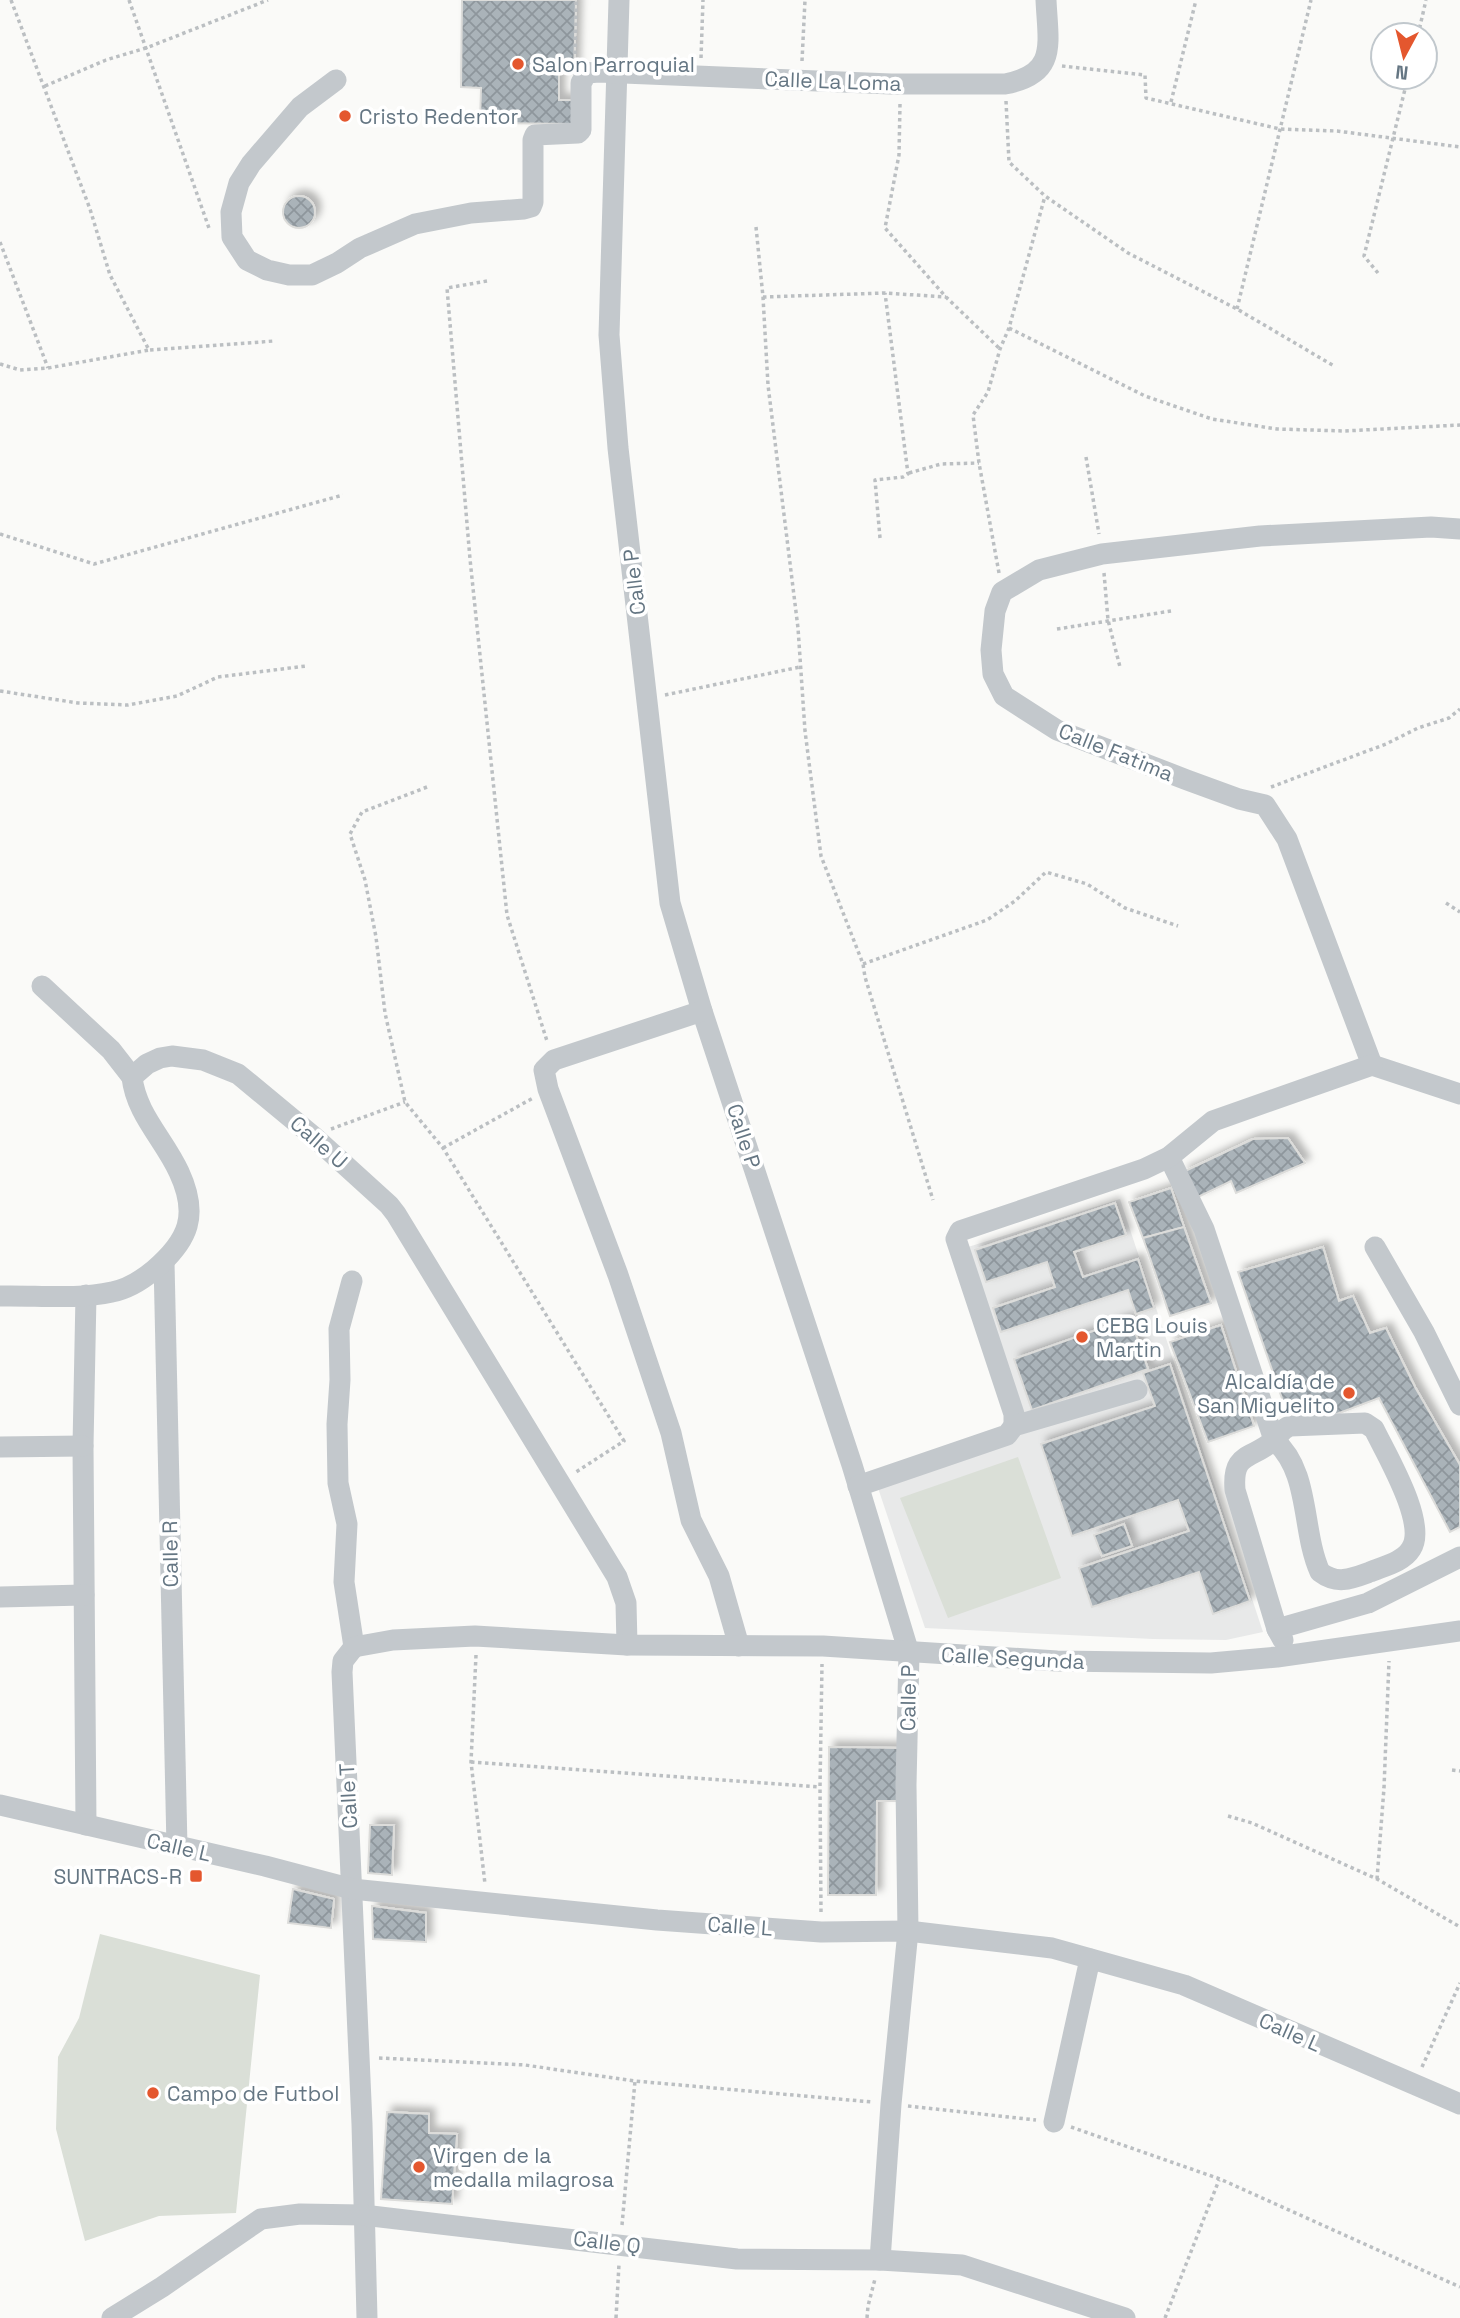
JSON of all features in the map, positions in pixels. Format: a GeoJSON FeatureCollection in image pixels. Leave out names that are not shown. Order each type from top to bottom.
{"type":"FeatureCollection","features":[{"type":"Feature","properties":{"kind":"street","name":"Calle P"},"geometry":{"type":"LineString","coordinates":[[619,0],[609,335],[618,448],[670,902],[702,1011],[858,1486],[909,1653],[906,1785],[908,1931],[891,2104],[880,2260]]}},
{"type":"Feature","properties":{"kind":"street"},"geometry":{"type":"LineString","coordinates":[[1044,64],[1047,43],[1046,0]]}},
{"type":"Feature","properties":{"kind":"street","name":"Calle La Loma"},"geometry":{"type":"LineString","coordinates":[[336,80],[300,107],[251,164],[239,183],[231,212],[232,237],[247,260],[267,270],[289,275],[312,275],[360,248],[415,224],[471,213],[531,207],[535,135],[578,133],[582,125],[581,83],[587,73],[900,84],[1005,84],[1020,81],[1044,64]]}},
{"type":"Feature","properties":{"kind":"street"},"geometry":{"type":"LineString","coordinates":[[1002,592],[1039,570],[1102,554],[1260,536],[1431,527],[1460,529]]}},
{"type":"Feature","properties":{"kind":"street","name":"Calle Fatima"},"geometry":{"type":"LineString","coordinates":[[1002,592],[995,611],[990,650],[993,674],[1004,696],[1057,730],[1239,799],[1265,805],[1287,839],[1372,1065]]}},
{"type":"Feature","properties":{"kind":"street"},"geometry":{"type":"LineString","coordinates":[[0,1296],[86,1295],[130,1287],[164,1262],[180,1244],[187,1230],[188,1196],[178,1171],[139,1107],[132,1077],[111,1050],[42,986]]}},
{"type":"Feature","properties":{"kind":"street"},"geometry":{"type":"LineString","coordinates":[[702,1011],[554,1060],[544,1070],[548,1089],[618,1275],[671,1433],[691,1520],[719,1576],[739,1646]]}},
{"type":"Feature","properties":{"kind":"street","name":"Calle U"},"geometry":{"type":"LineString","coordinates":[[132,1077],[147,1064],[160,1058],[186,1057],[203,1060],[238,1074],[313,1136],[389,1205],[622,1588],[626,1603],[627,1645]]}},
{"type":"Feature","properties":{"kind":"street"},"geometry":{"type":"LineString","coordinates":[[1014,1426],[1014,1414],[956,1240],[960,1231],[1144,1169],[1169,1157],[1213,1121],[1372,1065],[1460,1094]]}},
{"type":"Feature","properties":{"kind":"street"},"geometry":{"type":"LineString","coordinates":[[1169,1157],[1204,1229],[1274,1440],[1285,1449],[1296,1472],[1320,1572],[1328,1578],[1346,1581],[1393,1563],[1406,1555],[1413,1546],[1416,1532],[1413,1512],[1374,1429],[1365,1423],[1290,1426],[1283,1429],[1274,1440],[1239,1462],[1235,1469],[1235,1490],[1280,1634],[1368,1603],[1460,1557]]}},
{"type":"Feature","properties":{"kind":"street"},"geometry":{"type":"LineString","coordinates":[[1375,1247],[1424,1332],[1460,1405]]}},
{"type":"Feature","properties":{"kind":"street","name":"Calle R"},"geometry":{"type":"LineString","coordinates":[[164,1262],[177,1847]]}},
{"type":"Feature","properties":{"kind":"street","name":"Calle T"},"geometry":{"type":"LineString","coordinates":[[352,1281],[339,1329],[337,1435],[338,1483],[347,1524],[344,1581],[354,1647],[343,1661],[342,1672],[359,2053],[367,2318]]}},
{"type":"Feature","properties":{"kind":"street"},"geometry":{"type":"LineString","coordinates":[[86,1295],[83,1446],[86,1825]]}},
{"type":"Feature","properties":{"kind":"street"},"geometry":{"type":"LineString","coordinates":[[858,1486],[1007,1435],[1014,1426],[1136,1390]]}},
{"type":"Feature","properties":{"kind":"street"},"geometry":{"type":"LineString","coordinates":[[0,1447],[83,1446]]}},
{"type":"Feature","properties":{"kind":"street"},"geometry":{"type":"LineString","coordinates":[[0,1597],[84,1595]]}},
{"type":"Feature","properties":{"kind":"street","name":"Calle Segunda"},"geometry":{"type":"LineString","coordinates":[[354,1647],[393,1640],[475,1636],[627,1645],[823,1646],[1057,1661],[1211,1663],[1277,1657],[1460,1632]]}},
{"type":"Feature","properties":{"kind":"street","name":"Calle L"},"geometry":{"type":"LineString","coordinates":[[0,1805],[265,1866],[352,1889],[657,1920],[821,1932],[908,1931],[1052,1948],[1184,1986],[1460,2104]]}},
{"type":"Feature","properties":{"kind":"street"},"geometry":{"type":"LineString","coordinates":[[1054,2122],[1090,1959]]}},
{"type":"Feature","properties":{"kind":"street","name":"Calle Q"},"geometry":{"type":"LineString","coordinates":[[112,2318],[261,2219],[300,2214],[363,2215],[737,2259],[880,2260],[962,2265],[1125,2318]]}},
{"type":"Feature","properties":{"kind":"path"},"geometry":{"type":"LineString","coordinates":[[12,0],[90,209],[110,275],[149,350]]}},
{"type":"Feature","properties":{"kind":"path"},"geometry":{"type":"LineString","coordinates":[[129,0],[210,231]]}},
{"type":"Feature","properties":{"kind":"path"},"geometry":{"type":"LineString","coordinates":[[45,86],[106,60],[146,48],[268,0]]}},
{"type":"Feature","properties":{"kind":"path"},"geometry":{"type":"LineString","coordinates":[[575,54],[576,0]]}},
{"type":"Feature","properties":{"kind":"path"},"geometry":{"type":"LineString","coordinates":[[701,77],[704,0]]}},
{"type":"Feature","properties":{"kind":"path"},"geometry":{"type":"LineString","coordinates":[[801,80],[805,0]]}},
{"type":"Feature","properties":{"kind":"path"},"geometry":{"type":"LineString","coordinates":[[1171,103],[1196,0]]}},
{"type":"Feature","properties":{"kind":"path"},"geometry":{"type":"LineString","coordinates":[[1237,309],[1311,0]]}},
{"type":"Feature","properties":{"kind":"path"},"geometry":{"type":"LineString","coordinates":[[1421,21],[1426,0]]}},
{"type":"Feature","properties":{"kind":"path"},"geometry":{"type":"LineString","coordinates":[[1044,64],[1144,75],[1146,98],[1280,129],[1337,131],[1460,147]]}},
{"type":"Feature","properties":{"kind":"path"},"geometry":{"type":"LineString","coordinates":[[900,84],[899,155],[885,228],[946,297],[1000,349]]}},
{"type":"Feature","properties":{"kind":"path"},"geometry":{"type":"LineString","coordinates":[[1005,84],[1009,162],[1045,196],[1128,253],[1237,309],[1334,366]]}},
{"type":"Feature","properties":{"kind":"path"},"geometry":{"type":"LineString","coordinates":[[1378,273],[1364,256],[1405,91]]}},
{"type":"Feature","properties":{"kind":"path"},"geometry":{"type":"LineString","coordinates":[[1002,592],[973,415],[988,393],[1000,349],[1009,328],[1045,196]]}},
{"type":"Feature","properties":{"kind":"path"},"geometry":{"type":"LineString","coordinates":[[756,227],[768,385],[798,628],[805,731],[821,856],[863,964],[933,1200]]}},
{"type":"Feature","properties":{"kind":"path"},"geometry":{"type":"LineString","coordinates":[[0,242],[48,368]]}},
{"type":"Feature","properties":{"kind":"path"},"geometry":{"type":"LineString","coordinates":[[487,281],[447,288],[450,329],[470,559],[507,915],[554,1060]]}},
{"type":"Feature","properties":{"kind":"path"},"geometry":{"type":"LineString","coordinates":[[763,297],[885,293],[946,297]]}},
{"type":"Feature","properties":{"kind":"path"},"geometry":{"type":"LineString","coordinates":[[885,293],[908,474]]}},
{"type":"Feature","properties":{"kind":"path"},"geometry":{"type":"LineString","coordinates":[[1009,328],[1145,396],[1212,419],[1277,429],[1344,431],[1460,425]]}},
{"type":"Feature","properties":{"kind":"path"},"geometry":{"type":"LineString","coordinates":[[0,364],[20,370],[48,368],[149,350],[274,341]]}},
{"type":"Feature","properties":{"kind":"path"},"geometry":{"type":"LineString","coordinates":[[1086,457],[1102,554],[1108,620],[1119,667]]}},
{"type":"Feature","properties":{"kind":"path"},"geometry":{"type":"LineString","coordinates":[[880,538],[875,480],[903,477],[941,464],[979,463]]}},
{"type":"Feature","properties":{"kind":"path"},"geometry":{"type":"LineString","coordinates":[[0,534],[94,564],[343,495]]}},
{"type":"Feature","properties":{"kind":"path"},"geometry":{"type":"LineString","coordinates":[[1057,629],[1171,611]]}},
{"type":"Feature","properties":{"kind":"path"},"geometry":{"type":"LineString","coordinates":[[0,691],[78,703],[128,705],[177,696],[218,677],[306,666]]}},
{"type":"Feature","properties":{"kind":"path"},"geometry":{"type":"LineString","coordinates":[[648,699],[800,667]]}},
{"type":"Feature","properties":{"kind":"path"},"geometry":{"type":"LineString","coordinates":[[1239,799],[1386,744],[1418,728],[1449,718],[1460,709]]}},
{"type":"Feature","properties":{"kind":"path"},"geometry":{"type":"LineString","coordinates":[[428,787],[362,812],[350,834],[365,880],[376,937],[385,1013],[405,1102],[443,1148],[624,1441],[559,1483]]}},
{"type":"Feature","properties":{"kind":"path"},"geometry":{"type":"LineString","coordinates":[[863,964],[987,920],[1015,901],[1046,872],[1087,884],[1125,908],[1178,926]]}},
{"type":"Feature","properties":{"kind":"path"},"geometry":{"type":"LineString","coordinates":[[1446,904],[1460,912]]}},
{"type":"Feature","properties":{"kind":"path"},"geometry":{"type":"LineString","coordinates":[[443,1148],[548,1089]]}},
{"type":"Feature","properties":{"kind":"path"},"geometry":{"type":"LineString","coordinates":[[313,1136],[405,1102]]}},
{"type":"Feature","properties":{"kind":"path"},"geometry":{"type":"LineString","coordinates":[[475,1636],[471,1762],[487,1904]]}},
{"type":"Feature","properties":{"kind":"path"},"geometry":{"type":"LineString","coordinates":[[821,1932],[823,1646]]}},
{"type":"Feature","properties":{"kind":"path"},"geometry":{"type":"LineString","coordinates":[[1377,1879],[1389,1661]]}},
{"type":"Feature","properties":{"kind":"path"},"geometry":{"type":"LineString","coordinates":[[471,1762],[820,1787]]}},
{"type":"Feature","properties":{"kind":"path"},"geometry":{"type":"LineString","coordinates":[[1452,1770],[1460,1771]]}},
{"type":"Feature","properties":{"kind":"path"},"geometry":{"type":"LineString","coordinates":[[1228,1816],[1252,1823],[1377,1879],[1460,1927]]}},
{"type":"Feature","properties":{"kind":"path"},"geometry":{"type":"LineString","coordinates":[[1413,2085],[1460,1983]]}},
{"type":"Feature","properties":{"kind":"path"},"geometry":{"type":"LineString","coordinates":[[359,2053],[383,2059],[525,2065],[635,2081],[1054,2122],[1220,2179],[1460,2287]]}},
{"type":"Feature","properties":{"kind":"path"},"geometry":{"type":"LineString","coordinates":[[616,2318],[635,2081]]}},
{"type":"Feature","properties":{"kind":"path"},"geometry":{"type":"LineString","coordinates":[[1165,2318],[1220,2179]]}},
{"type":"Feature","properties":{"kind":"path"},"geometry":{"type":"LineString","coordinates":[[867,2318],[880,2260]]}},
{"type":"Feature","properties":{"kind":"shaded area","name":"CEBG Louis Martin"},"geometry":{"type":"Polygon","coordinates":[[[1120,1199],[1263,1632],[1226,1640],[925,1628],[876,1482],[1029,1427],[968,1247],[1120,1199]]]}},
{"type":"Feature","properties":{"kind":"shaded area"},"geometry":{"type":"Polygon","coordinates":[[[1018,1457],[1061,1578],[948,1618],[900,1498],[1018,1457]]]}},
{"type":"Feature","properties":{"kind":"shaded area","name":"Campo de Futbol"},"geometry":{"type":"Polygon","coordinates":[[[100,1934],[260,1975],[236,2213],[159,2216],[85,2241],[56,2129],[58,2057],[79,2018],[100,1934]]]}},
{"type":"Feature","properties":{"kind":"building","name":"Salon Parroquial"},"geometry":{"type":"Polygon","coordinates":[[[462,0],[576,0],[574,74],[559,74],[559,100],[574,100],[574,124],[480,123],[481,88],[461,87],[462,0]]]}},
{"type":"Feature","properties":{"kind":"building"},"geometry":{"type":"Polygon","coordinates":[[[299,196],[310,201],[315,212],[310,223],[299,228],[288,223],[283,212],[288,201],[299,196]]]}},
{"type":"Feature","properties":{"kind":"building"},"geometry":{"type":"Polygon","coordinates":[[[1288,1138],[1305,1163],[1236,1193],[1231,1181],[1198,1197],[1183,1172],[1253,1139],[1288,1138]]]}},
{"type":"Feature","properties":{"kind":"building"},"geometry":{"type":"Polygon","coordinates":[[[1171,1188],[1184,1227],[1143,1238],[1129,1202],[1171,1188]]]}},
{"type":"Feature","properties":{"kind":"building"},"geometry":{"type":"Polygon","coordinates":[[[1115,1203],[1126,1235],[1074,1252],[1083,1277],[1138,1259],[1154,1308],[1136,1314],[1128,1290],[1001,1332],[993,1308],[1055,1287],[1047,1262],[986,1282],[975,1250],[1115,1203]]]}},
{"type":"Feature","properties":{"kind":"building"},"geometry":{"type":"Polygon","coordinates":[[[1184,1227],[1211,1303],[1170,1316],[1143,1238],[1184,1227]]]}},
{"type":"Feature","properties":{"kind":"building","name":"Alcaldía de San Miguelito"},"geometry":{"type":"Polygon","coordinates":[[[1323,1247],[1339,1301],[1353,1296],[1370,1333],[1386,1328],[1415,1387],[1460,1465],[1460,1527],[1450,1532],[1379,1398],[1326,1418],[1315,1400],[1286,1410],[1238,1272],[1323,1247]]]}},
{"type":"Feature","properties":{"kind":"building"},"geometry":{"type":"Polygon","coordinates":[[[1130,1318],[1148,1369],[1032,1410],[1014,1359],[1130,1318]]]}},
{"type":"Feature","properties":{"kind":"building"},"geometry":{"type":"Polygon","coordinates":[[[1221,1325],[1254,1426],[1208,1442],[1170,1342],[1221,1325]]]}},
{"type":"Feature","properties":{"kind":"building"},"geometry":{"type":"Polygon","coordinates":[[[1170,1364],[1250,1601],[1213,1614],[1199,1572],[1092,1607],[1079,1568],[1189,1531],[1178,1500],[1072,1536],[1041,1444],[1155,1406],[1143,1373],[1170,1364]]]}},
{"type":"Feature","properties":{"kind":"building"},"geometry":{"type":"Polygon","coordinates":[[[1124,1524],[1132,1546],[1102,1556],[1094,1535],[1124,1524]]]}},
{"type":"Feature","properties":{"kind":"building"},"geometry":{"type":"Polygon","coordinates":[[[829,1747],[898,1748],[897,1801],[877,1801],[876,1895],[828,1895],[829,1747]]]}},
{"type":"Feature","properties":{"kind":"building"},"geometry":{"type":"Polygon","coordinates":[[[370,1825],[394,1825],[392,1875],[368,1873],[370,1825]]]}},
{"type":"Feature","properties":{"kind":"building"},"geometry":{"type":"Polygon","coordinates":[[[293,1889],[334,1899],[331,1928],[288,1923],[293,1889]]]}},
{"type":"Feature","properties":{"kind":"building"},"geometry":{"type":"Polygon","coordinates":[[[372,1906],[426,1913],[426,1942],[373,1939],[372,1906]]]}},
{"type":"Feature","properties":{"kind":"building","name":"Virgen de la medalla milagrosa"},"geometry":{"type":"Polygon","coordinates":[[[387,2112],[429,2114],[429,2133],[457,2134],[452,2204],[381,2199],[387,2112]]]}},
{"type":"Feature","properties":{"kind":"place","name":"Salon Parroquial"},"geometry":{"type":"Point","coordinates":[518,64]}},
{"type":"Feature","properties":{"kind":"place","name":"Cristo Redentor"},"geometry":{"type":"Point","coordinates":[345,116]}},
{"type":"Feature","properties":{"kind":"place","name":"CEBG Louis Martin"},"geometry":{"type":"Point","coordinates":[1082,1337]}},
{"type":"Feature","properties":{"kind":"place","name":"Alcaldía de San Miguelito"},"geometry":{"type":"Point","coordinates":[1349,1393]}},
{"type":"Feature","properties":{"kind":"place","name":"SUNTRACS-R"},"geometry":{"type":"Point","coordinates":[196,1876]}},
{"type":"Feature","properties":{"kind":"place","name":"Campo de Futbol"},"geometry":{"type":"Point","coordinates":[153,2093]}},
{"type":"Feature","properties":{"kind":"place","name":"Virgen de la medalla milagrosa"},"geometry":{"type":"Point","coordinates":[419,2167]}}]}
